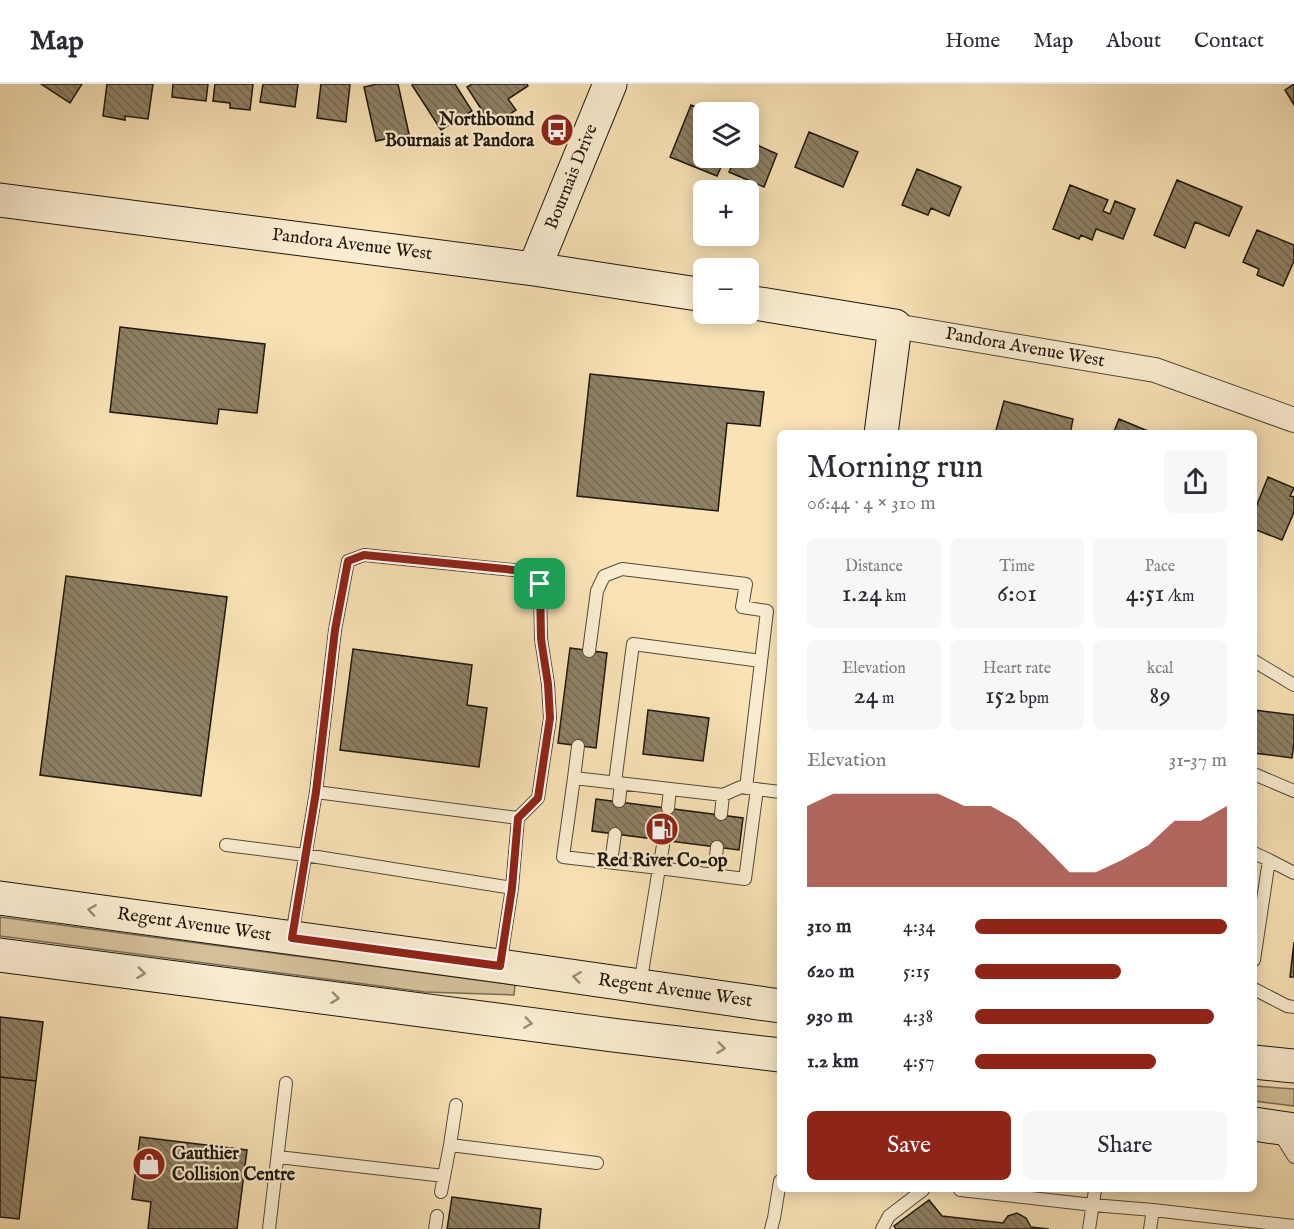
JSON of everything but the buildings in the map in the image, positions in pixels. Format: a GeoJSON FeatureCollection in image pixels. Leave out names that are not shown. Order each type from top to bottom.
{"type":"FeatureCollection","features":[{"type":"Feature","properties":{"kind":"main road","name":"Bournais Drive"},"geometry":{"type":"LineString","coordinates":[[534,269],[610,84]]}},
{"type":"Feature","properties":{"kind":"main road","name":"Pandora Avenue West"},"geometry":{"type":"LineString","coordinates":[[0,200],[534,269],[693,293]]}},
{"type":"Feature","properties":{"kind":"main road","name":"Pandora Avenue West"},"geometry":{"type":"LineString","coordinates":[[759,304],[896,326]]}},
{"type":"Feature","properties":{"kind":"main road"},"geometry":{"type":"LineString","coordinates":[[882,430],[896,326]]}},
{"type":"Feature","properties":{"kind":"main road","name":"Regent Avenue West"},"geometry":{"type":"LineString","coordinates":[[0,898],[777,1006]]}},
{"type":"Feature","properties":{"kind":"main road"},"geometry":{"type":"LineString","coordinates":[[0,955],[777,1055]]}},
{"type":"Feature","properties":{"kind":"main road"},"geometry":{"type":"LineString","coordinates":[[1257,1062],[1294,1066]]}},
{"type":"Feature","properties":{"kind":"street","name":"Pandora Avenue West"},"geometry":{"type":"LineString","coordinates":[[896,326],[1155,369],[1294,420]]}},
{"type":"Feature","properties":{"kind":"lane"},"geometry":{"type":"LineString","coordinates":[[292,938],[316,792],[335,630],[348,561],[364,555],[524,571],[540,584],[541,639],[548,684],[550,718],[538,798],[518,818],[512,888],[500,966]]}},
{"type":"Feature","properties":{"kind":"lane"},"geometry":{"type":"LineString","coordinates":[[578,746],[563,856],[745,879],[761,661],[767,611],[742,607],[746,584],[622,569],[604,576],[597,591],[589,651]]}},
{"type":"Feature","properties":{"kind":"lane"},"geometry":{"type":"LineString","coordinates":[[619,801],[618,783],[633,644],[761,661]]}},
{"type":"Feature","properties":{"kind":"lane"},"geometry":{"type":"LineString","coordinates":[[1257,663],[1294,685]]}},
{"type":"Feature","properties":{"kind":"lane"},"geometry":{"type":"LineString","coordinates":[[1257,775],[1294,791]]}},
{"type":"Feature","properties":{"kind":"lane"},"geometry":{"type":"LineString","coordinates":[[574,778],[723,795],[741,787],[777,792]]}},
{"type":"Feature","properties":{"kind":"lane"},"geometry":{"type":"LineString","coordinates":[[668,808],[670,789]]}},
{"type":"Feature","properties":{"kind":"lane"},"geometry":{"type":"LineString","coordinates":[[316,792],[518,818]]}},
{"type":"Feature","properties":{"kind":"lane"},"geometry":{"type":"LineString","coordinates":[[721,814],[723,795]]}},
{"type":"Feature","properties":{"kind":"lane"},"geometry":{"type":"LineString","coordinates":[[611,862],[615,834]]}},
{"type":"Feature","properties":{"kind":"lane"},"geometry":{"type":"LineString","coordinates":[[640,986],[663,840]]}},
{"type":"Feature","properties":{"kind":"lane"},"geometry":{"type":"LineString","coordinates":[[226,845],[305,855],[512,888]]}},
{"type":"Feature","properties":{"kind":"lane"},"geometry":{"type":"LineString","coordinates":[[714,875],[717,847]]}},
{"type":"Feature","properties":{"kind":"lane"},"geometry":{"type":"LineString","coordinates":[[1257,854],[1294,873]]}},
{"type":"Feature","properties":{"kind":"lane"},"geometry":{"type":"LineString","coordinates":[[1257,940],[1269,860]]}},
{"type":"Feature","properties":{"kind":"lane"},"geometry":{"type":"LineString","coordinates":[[1257,991],[1287,1006],[1294,1007]]}},
{"type":"Feature","properties":{"kind":"lane"},"geometry":{"type":"LineString","coordinates":[[269,1229],[286,1083]]}},
{"type":"Feature","properties":{"kind":"lane"},"geometry":{"type":"LineString","coordinates":[[441,1192],[456,1105]]}},
{"type":"Feature","properties":{"kind":"lane"},"geometry":{"type":"LineString","coordinates":[[1274,1127],[1294,1157]]}},
{"type":"Feature","properties":{"kind":"lane"},"geometry":{"type":"LineString","coordinates":[[450,1145],[597,1163]]}},
{"type":"Feature","properties":{"kind":"lane"},"geometry":{"type":"LineString","coordinates":[[278,1157],[444,1176]]}},
{"type":"Feature","properties":{"kind":"lane"},"geometry":{"type":"LineString","coordinates":[[771,1229],[778,1192]]}},
{"type":"Feature","properties":{"kind":"lane"},"geometry":{"type":"LineString","coordinates":[[882,1229],[889,1216],[920,1192]]}},
{"type":"Feature","properties":{"kind":"lane"},"geometry":{"type":"LineString","coordinates":[[978,1192],[1294,1226]]}},
{"type":"Feature","properties":{"kind":"lane"},"geometry":{"type":"LineString","coordinates":[[1089,1229],[1095,1192]]}},
{"type":"Feature","properties":{"kind":"lane"},"geometry":{"type":"LineString","coordinates":[[1150,1229],[1153,1210]]}},
{"type":"Feature","properties":{"kind":"lane"},"geometry":{"type":"LineString","coordinates":[[435,1229],[437,1216]]}},
{"type":"Feature","properties":{"kind":"shaded area"},"geometry":{"type":"Polygon","coordinates":[[[0,917],[515,985],[514,995],[425,992],[0,936],[0,917]]]}},
{"type":"Feature","properties":{"kind":"shaded area"},"geometry":{"type":"Polygon","coordinates":[[[1257,1086],[1294,1089],[1294,1106],[1257,1101],[1257,1086]]]}},
{"type":"Feature","properties":{"kind":"place","name":"Northbound Bournais at Pandora"},"geometry":{"type":"Point","coordinates":[557,130]}},
{"type":"Feature","properties":{"kind":"place","name":"Red River Co-op"},"geometry":{"type":"Point","coordinates":[662,829]}},
{"type":"Feature","properties":{"kind":"place","name":"Gauthier Collision Centre"},"geometry":{"type":"Point","coordinates":[149,1164]}},
{"type":"Feature","properties":{"kind":"route"},"geometry":{"type":"LineString","coordinates":[[364,555],[524,571],[540,584],[541,639],[548,684],[550,718],[538,798],[518,818],[512,888],[500,966],[292,938],[316,792],[335,630],[348,561],[364,555]]}}]}
